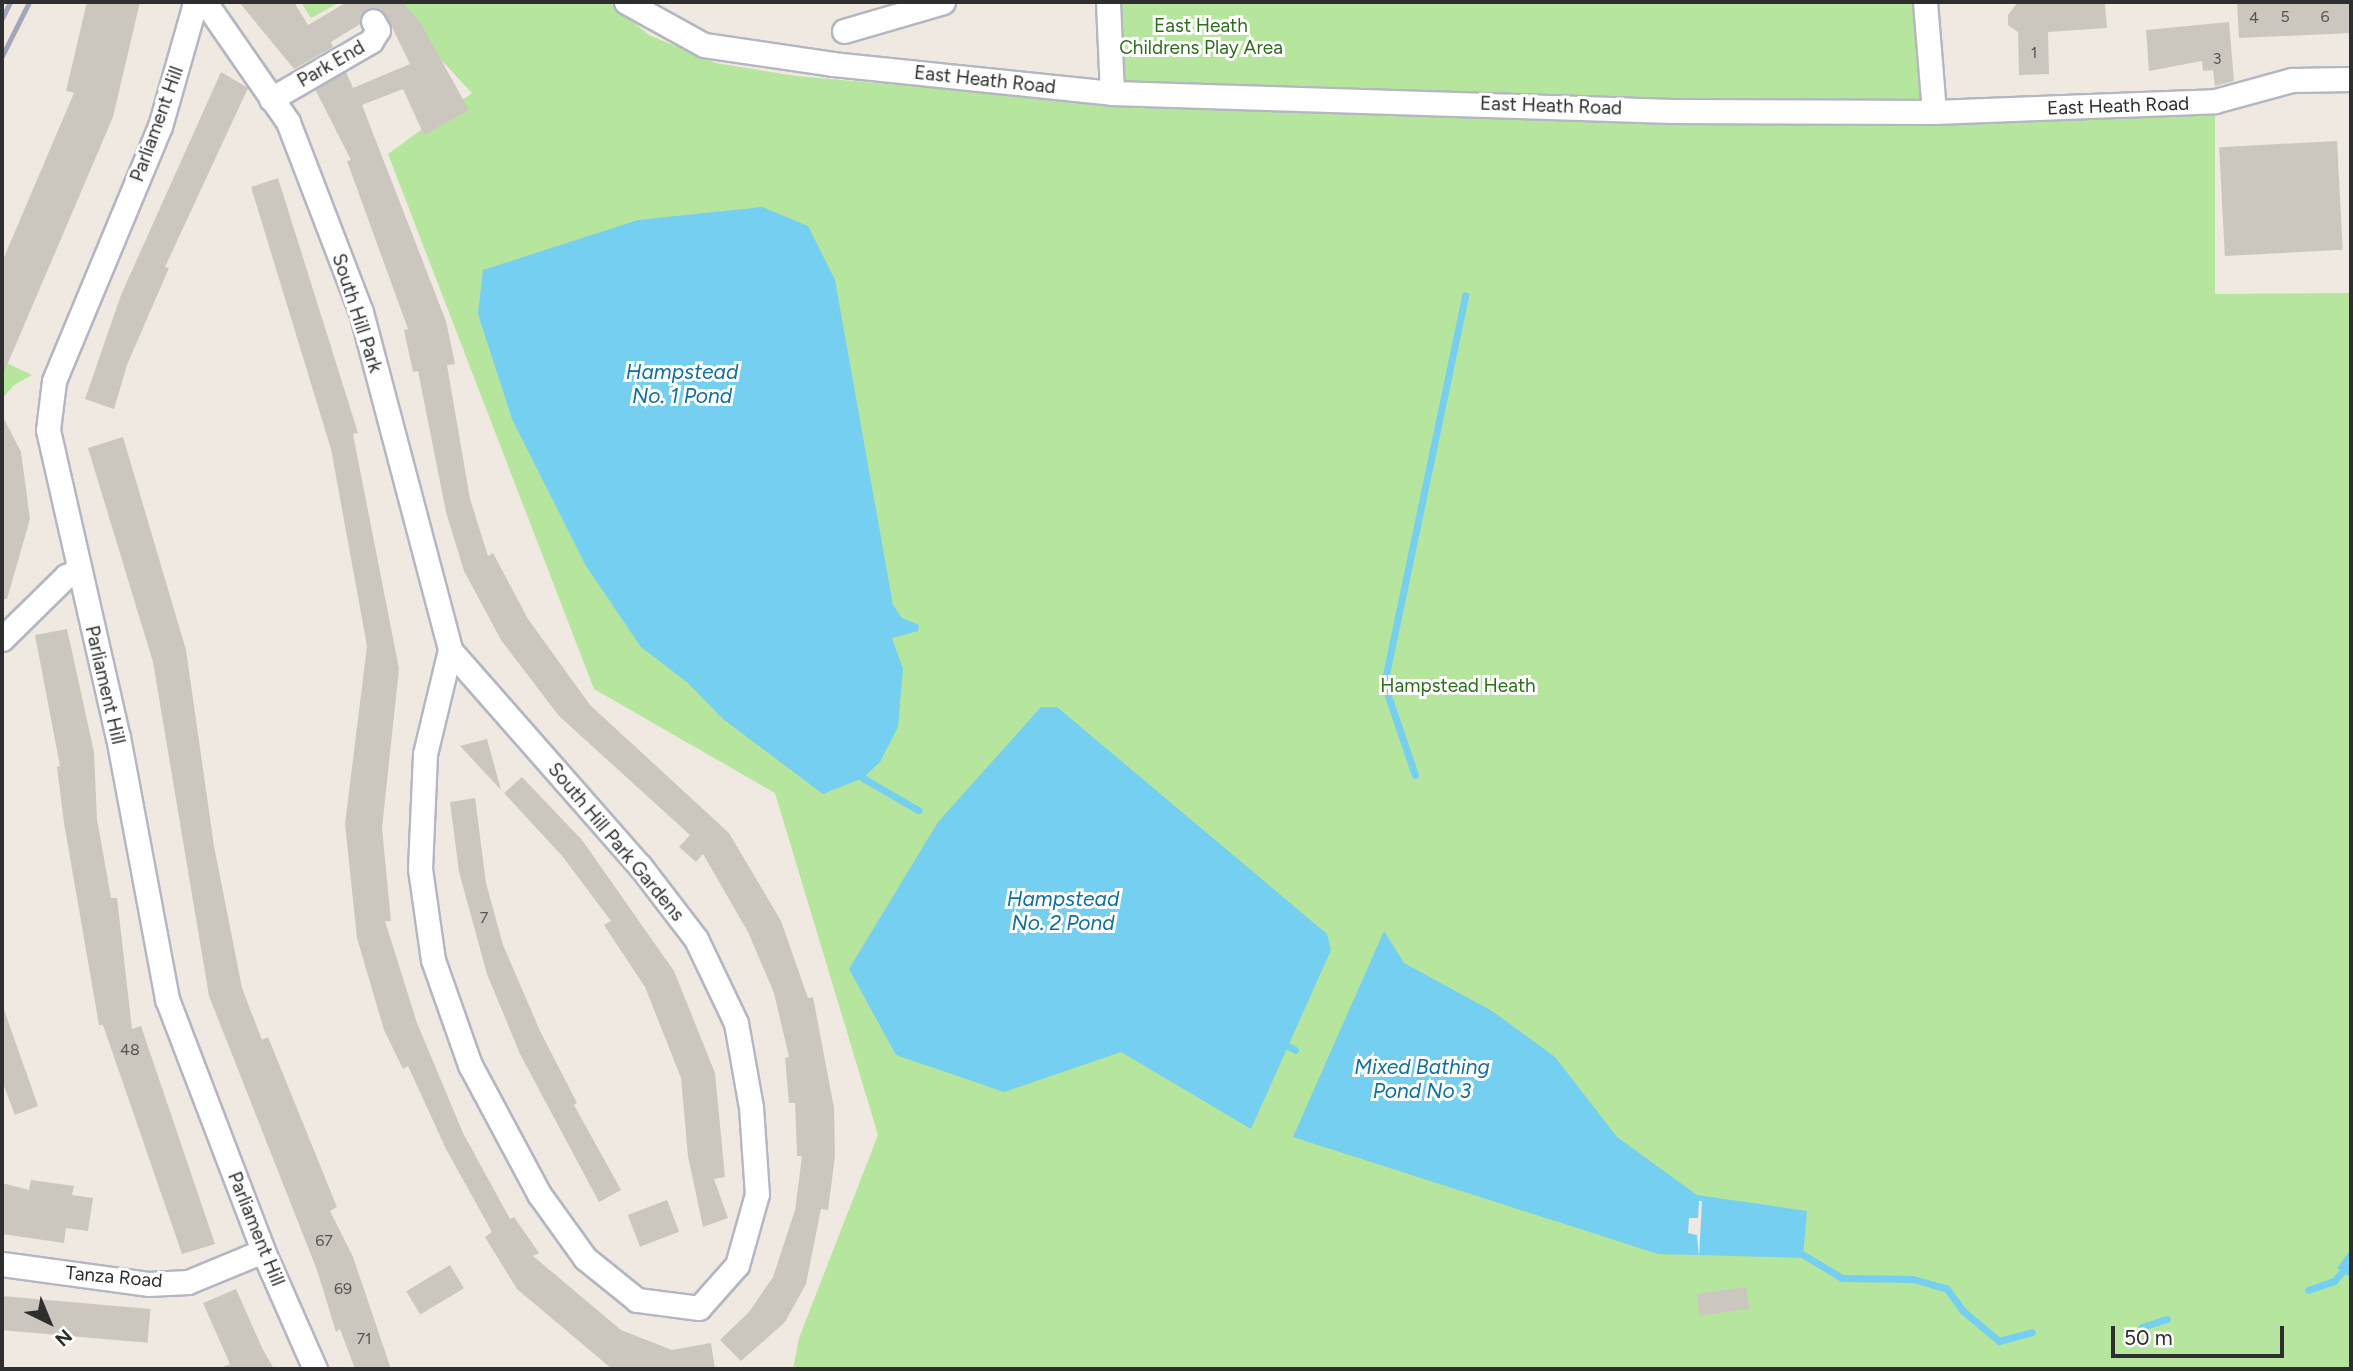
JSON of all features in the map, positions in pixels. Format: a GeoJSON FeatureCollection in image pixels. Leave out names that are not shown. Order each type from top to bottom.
{"type":"FeatureCollection","features":[{"type":"Feature","properties":{"kind":"street","name":"South Hill Park"},"geometry":{"type":"LineString","coordinates":[[203,2],[288,122],[360,312],[450,650]]}},
{"type":"Feature","properties":{"kind":"street","name":"Parliament Hill"},"geometry":{"type":"LineString","coordinates":[[203,2],[194,7],[160,126],[51,393],[51,450],[118,737],[167,999],[263,1251],[315,1369]]}},
{"type":"Feature","properties":{"kind":"street","name":"East Heath Road"},"geometry":{"type":"LineString","coordinates":[[626,2],[704,45],[1112,93],[1672,111],[1934,112],[2215,101],[2292,80],[2351,79]]}},
{"type":"Feature","properties":{"kind":"street"},"geometry":{"type":"LineString","coordinates":[[844,31],[943,2]]}},
{"type":"Feature","properties":{"kind":"street"},"geometry":{"type":"LineString","coordinates":[[1108,2],[1112,93]]}},
{"type":"Feature","properties":{"kind":"street"},"geometry":{"type":"LineString","coordinates":[[1925,2],[1934,112]]}},
{"type":"Feature","properties":{"kind":"street","name":"Park End"},"geometry":{"type":"LineString","coordinates":[[271,99],[371,41],[378,30],[373,21]]}},
{"type":"Feature","properties":{"kind":"street"},"geometry":{"type":"LineString","coordinates":[[2,639],[66,576],[78,570]]}},
{"type":"Feature","properties":{"kind":"street","name":"South Hill Park Gardens"},"geometry":{"type":"LineString","coordinates":[[450,650],[648,876],[696,939],[736,1023],[751,1107],[757,1194],[737,1265],[699,1308],[637,1300],[585,1258],[532,1182],[470,1065],[433,960],[420,869],[425,754],[450,650]]}},
{"type":"Feature","properties":{"kind":"street","name":"Tanza Road"},"geometry":{"type":"LineString","coordinates":[[2,1265],[148,1284],[188,1282],[263,1251]]}},
{"type":"Feature","properties":{"kind":"green space"},"geometry":{"type":"Polygon","coordinates":[[[301,2],[340,2],[311,18],[301,2]]]}},
{"type":"Feature","properties":{"kind":"green space","name":"Hampstead Heath"},"geometry":{"type":"Polygon","coordinates":[[[387,2],[609,2],[649,35],[716,63],[796,76],[1102,103],[1108,2],[1925,2],[1934,112],[2215,101],[2215,294],[2351,293],[2351,1369],[793,1369],[799,1338],[878,1135],[775,793],[594,689],[388,154],[472,93],[387,2]]]}},
{"type":"Feature","properties":{"kind":"green space"},"geometry":{"type":"Polygon","coordinates":[[[2,361],[32,375],[14,385],[2,399],[2,361]]]}},
{"type":"Feature","properties":{"kind":"water","name":"Hampstead No. 1 Pond"},"geometry":{"type":"Polygon","coordinates":[[[762,207],[808,226],[835,280],[893,605],[902,618],[919,625],[918,631],[892,638],[903,669],[898,727],[880,762],[863,778],[823,794],[723,719],[688,683],[641,647],[586,566],[512,419],[478,314],[483,270],[638,220],[762,207]]]}},
{"type":"Feature","properties":{"kind":"water","name":"Hampstead No. 2 Pond"},"geometry":{"type":"Polygon","coordinates":[[[1041,707],[1057,707],[1327,934],[1331,950],[1251,1129],[1121,1052],[1004,1092],[896,1055],[849,969],[938,822],[1041,707]]]}},
{"type":"Feature","properties":{"kind":"water","name":"Mixed Bathing Pond No 3"},"geometry":{"type":"Polygon","coordinates":[[[1384,931],[1404,963],[1492,1011],[1555,1057],[1617,1137],[1697,1195],[1807,1211],[1803,1258],[1658,1254],[1293,1137],[1384,931]]]}},
{"type":"Feature","properties":{"kind":"water"},"geometry":{"type":"Polygon","coordinates":[[[2351,1249],[2351,1273],[2349,1276],[2337,1268],[2351,1249]]]}},
{"type":"Feature","properties":{"kind":"pier"},"geometry":{"type":"Polygon","coordinates":[[[1699,1201],[1702,1201],[1699,1258],[1697,1235],[1688,1233],[1689,1218],[1698,1218],[1699,1201]]]}},
{"type":"Feature","properties":{"kind":"building"},"geometry":{"type":"Polygon","coordinates":[[[87,2],[140,2],[113,117],[2,377],[2,262],[74,93],[66,91],[87,2]]]}},
{"type":"Feature","properties":{"kind":"building"},"geometry":{"type":"Polygon","coordinates":[[[239,2],[294,2],[308,25],[347,2],[402,2],[420,22],[469,110],[424,135],[403,89],[362,105],[446,321],[455,364],[447,365],[470,499],[488,556],[493,553],[528,619],[590,705],[729,833],[781,921],[808,998],[813,997],[834,1108],[835,1156],[828,1210],[821,1209],[806,1284],[785,1322],[741,1361],[720,1340],[749,1312],[773,1277],[795,1210],[802,1156],[797,1156],[795,1103],[789,1103],[785,1058],[789,1057],[774,993],[748,932],[703,854],[696,862],[679,847],[690,835],[559,716],[501,640],[464,571],[446,512],[418,371],[413,372],[404,330],[408,329],[347,161],[351,160],[315,89],[346,72],[353,88],[410,64],[390,23],[381,9],[367,9],[360,24],[331,42],[333,47],[294,69],[239,2]]]}},
{"type":"Feature","properties":{"kind":"building"},"geometry":{"type":"Polygon","coordinates":[[[2018,2],[2105,4],[2107,28],[2048,32],[2049,74],[2019,75],[2018,32],[2008,25],[2008,15],[2018,2]]]}},
{"type":"Feature","properties":{"kind":"building"},"geometry":{"type":"Polygon","coordinates":[[[2237,2],[2351,2],[2351,33],[2239,38],[2237,2]]]}},
{"type":"Feature","properties":{"kind":"building"},"geometry":{"type":"Polygon","coordinates":[[[2229,22],[2234,81],[2215,86],[2213,70],[2203,71],[2202,61],[2149,71],[2146,30],[2229,22]]]}},
{"type":"Feature","properties":{"kind":"building"},"geometry":{"type":"Polygon","coordinates":[[[221,72],[248,88],[165,267],[169,268],[127,365],[114,409],[85,399],[121,295],[221,72]]]}},
{"type":"Feature","properties":{"kind":"building"},"geometry":{"type":"Polygon","coordinates":[[[2337,141],[2343,250],[2225,256],[2219,147],[2337,141]]]}},
{"type":"Feature","properties":{"kind":"building"},"geometry":{"type":"Polygon","coordinates":[[[278,178],[358,433],[353,434],[399,669],[382,828],[391,921],[385,921],[417,1023],[463,1133],[510,1219],[514,1217],[539,1253],[533,1256],[621,1330],[672,1350],[711,1343],[715,1369],[612,1369],[517,1289],[485,1237],[492,1232],[446,1149],[408,1066],[403,1069],[384,1030],[357,938],[345,824],[367,646],[331,449],[251,187],[278,178]]]}},
{"type":"Feature","properties":{"kind":"building"},"geometry":{"type":"Polygon","coordinates":[[[2,415],[21,452],[30,519],[7,599],[2,599],[2,415]]]}},
{"type":"Feature","properties":{"kind":"building"},"geometry":{"type":"Polygon","coordinates":[[[123,437],[186,650],[214,846],[242,988],[262,1040],[268,1037],[337,1207],[330,1211],[353,1257],[391,1369],[355,1369],[340,1329],[336,1332],[317,1270],[209,996],[153,662],[88,448],[123,437]]]}},
{"type":"Feature","properties":{"kind":"building"},"geometry":{"type":"Polygon","coordinates":[[[67,629],[94,752],[97,819],[111,898],[117,898],[132,1029],[141,1026],[215,1244],[182,1254],[103,1025],[99,1025],[64,823],[57,767],[60,766],[35,635],[67,629]]]}},
{"type":"Feature","properties":{"kind":"building"},"geometry":{"type":"Polygon","coordinates":[[[487,739],[501,790],[460,746],[487,739]]]}},
{"type":"Feature","properties":{"kind":"building"},"geometry":{"type":"Polygon","coordinates":[[[522,777],[582,840],[674,971],[715,1073],[725,1177],[714,1179],[728,1218],[703,1227],[688,1156],[681,1078],[645,987],[604,925],[611,921],[563,857],[504,793],[522,777]]]}},
{"type":"Feature","properties":{"kind":"building"},"geometry":{"type":"Polygon","coordinates":[[[475,798],[486,883],[503,945],[540,1031],[577,1103],[574,1105],[621,1190],[599,1202],[520,1054],[487,974],[459,872],[450,802],[475,798]]]}},
{"type":"Feature","properties":{"kind":"building"},"geometry":{"type":"Polygon","coordinates":[[[2,1004],[38,1106],[15,1115],[2,1081],[2,1004]]]}},
{"type":"Feature","properties":{"kind":"building"},"geometry":{"type":"Polygon","coordinates":[[[31,1180],[74,1186],[72,1195],[93,1198],[88,1231],[66,1228],[64,1243],[2,1234],[2,1183],[29,1190],[31,1180]]]}},
{"type":"Feature","properties":{"kind":"building"},"geometry":{"type":"Polygon","coordinates":[[[667,1200],[679,1232],[640,1247],[628,1215],[667,1200]]]}},
{"type":"Feature","properties":{"kind":"building"},"geometry":{"type":"Polygon","coordinates":[[[450,1265],[464,1288],[420,1314],[406,1291],[450,1265]]]}},
{"type":"Feature","properties":{"kind":"building"},"geometry":{"type":"Polygon","coordinates":[[[1746,1287],[1749,1309],[1700,1316],[1696,1294],[1746,1287]]]}},
{"type":"Feature","properties":{"kind":"building"},"geometry":{"type":"Polygon","coordinates":[[[236,1289],[274,1369],[218,1369],[230,1364],[203,1303],[236,1289]]]}},
{"type":"Feature","properties":{"kind":"building"},"geometry":{"type":"Polygon","coordinates":[[[2,1296],[150,1309],[147,1343],[2,1330],[2,1296]]]}},
{"type":"Feature","properties":{"kind":"waterway"},"geometry":{"type":"LineString","coordinates":[[1415,775],[1384,684],[1465,295]]}},
{"type":"Feature","properties":{"kind":"waterway"},"geometry":{"type":"LineString","coordinates":[[860,770],[863,778],[918,810]]}},
{"type":"Feature","properties":{"kind":"waterway"},"geometry":{"type":"LineString","coordinates":[[1280,1042],[1295,1050]]}},
{"type":"Feature","properties":{"kind":"waterway"},"geometry":{"type":"LineString","coordinates":[[1797,1251],[1842,1278],[1913,1279],[1947,1289],[1963,1311],[1999,1341],[2032,1332]]}},
{"type":"Feature","properties":{"kind":"waterway"},"geometry":{"type":"LineString","coordinates":[[2308,1290],[2334,1281],[2351,1262]]}},
{"type":"Feature","properties":{"kind":"waterway"},"geometry":{"type":"LineString","coordinates":[[2142,1327],[2167,1319]]}},
{"type":"Feature","properties":{"kind":"railway"},"geometry":{"type":"LineString","coordinates":[[2,18],[10,2]]}},
{"type":"Feature","properties":{"kind":"railway"},"geometry":{"type":"LineString","coordinates":[[2,56],[29,2]]}},
{"type":"Feature","properties":{"kind":"park label","name":"East Heath Childrens Play Area"},"geometry":{"type":"Point","coordinates":[1201,37]}}]}
